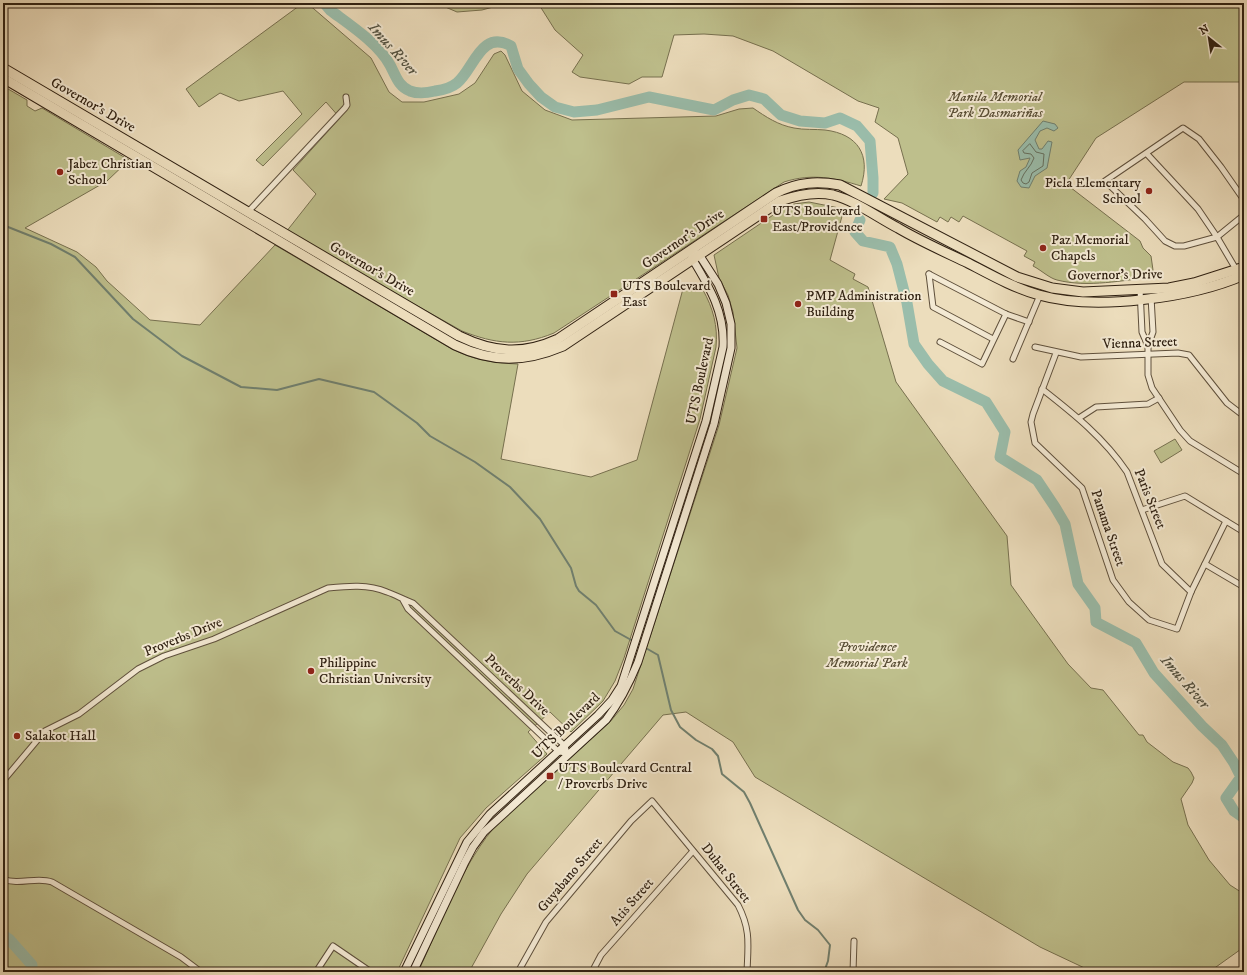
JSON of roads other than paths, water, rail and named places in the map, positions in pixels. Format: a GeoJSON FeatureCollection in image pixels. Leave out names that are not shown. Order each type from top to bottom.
{"type":"FeatureCollection","features":[{"type":"Feature","properties":{"kind":"highway","name":"Governor's Drive"},"geometry":{"type":"LineString","coordinates":[[3,68],[455,344],[480,355],[504,359],[536,356],[563,346],[780,201],[789,198],[816,194],[832,195],[852,202],[1015,287],[1040,295],[1074,301],[1141,299],[1151,294],[1195,290],[1241,272]]}},
{"type":"Feature","properties":{"kind":"highway","name":"Governor's Drive"},"geometry":{"type":"LineString","coordinates":[[3,78],[459,336],[483,346],[504,350],[535,348],[558,339],[756,207],[787,188],[807,183],[827,183],[840,185],[1017,277],[1041,285],[1083,292],[1140,289],[1151,294]]}},
{"type":"Feature","properties":{"kind":"main road","name":"UTS Boulevard"},"geometry":{"type":"LineString","coordinates":[[404,972],[467,842],[490,814],[559,752],[566,750],[606,720],[618,704],[627,688],[638,662],[714,424],[731,348],[731,324],[726,303],[718,284],[691,251]]}},
{"type":"Feature","properties":{"kind":"main road","name":"UTS Boulevard"},"geometry":{"type":"LineString","coordinates":[[413,972],[473,847],[495,820],[566,750],[612,700],[621,686],[706,421],[723,347],[723,330],[718,306],[696,258]]}},
{"type":"Feature","properties":{"kind":"street"},"geometry":{"type":"LineString","coordinates":[[245,215],[345,108],[347,104],[346,97]]}},
{"type":"Feature","properties":{"kind":"street"},"geometry":{"type":"LineString","coordinates":[[1244,200],[1199,139],[1183,128],[1147,154],[1105,181],[1145,219],[1165,241],[1174,246],[1184,246],[1217,237],[1244,215]]}},
{"type":"Feature","properties":{"kind":"street"},"geometry":{"type":"LineString","coordinates":[[1147,154],[1198,209],[1241,272]]}},
{"type":"Feature","properties":{"kind":"street"},"geometry":{"type":"LineString","coordinates":[[993,339],[932,307],[929,274],[1006,314],[1029,322]]}},
{"type":"Feature","properties":{"kind":"street"},"geometry":{"type":"LineString","coordinates":[[1140,289],[1142,332],[1148,346]]}},
{"type":"Feature","properties":{"kind":"street"},"geometry":{"type":"LineString","coordinates":[[1151,294],[1153,332],[1148,346],[1150,383],[1180,430],[1190,441],[1244,474]]}},
{"type":"Feature","properties":{"kind":"street"},"geometry":{"type":"LineString","coordinates":[[1014,359],[1040,295]]}},
{"type":"Feature","properties":{"kind":"street"},"geometry":{"type":"LineString","coordinates":[[940,342],[982,364],[1006,314]]}},
{"type":"Feature","properties":{"kind":"street","name":"Vienna Street"},"geometry":{"type":"LineString","coordinates":[[1035,347],[1056,353],[1081,357],[1178,354],[1189,355],[1226,403],[1244,416]]}},
{"type":"Feature","properties":{"kind":"street","name":"Panama Street"},"geometry":{"type":"LineString","coordinates":[[1056,353],[1031,422],[1035,443],[1082,488],[1113,580],[1129,602],[1149,620],[1177,629],[1191,592]]}},
{"type":"Feature","properties":{"kind":"street","name":"Paris Street"},"geometry":{"type":"LineString","coordinates":[[1042,389],[1079,418],[1108,446],[1127,472],[1162,564],[1191,592]]}},
{"type":"Feature","properties":{"kind":"street"},"geometry":{"type":"LineString","coordinates":[[1079,418],[1096,407],[1148,404],[1159,398]]}},
{"type":"Feature","properties":{"kind":"street"},"geometry":{"type":"LineString","coordinates":[[1142,510],[1185,496],[1244,532]]}},
{"type":"Feature","properties":{"kind":"street"},"geometry":{"type":"LineString","coordinates":[[1191,592],[1226,521]]}},
{"type":"Feature","properties":{"kind":"street"},"geometry":{"type":"LineString","coordinates":[[1206,564],[1244,586]]}},
{"type":"Feature","properties":{"kind":"street","name":"Proverbs Drive"},"geometry":{"type":"LineString","coordinates":[[3,781],[45,731],[79,714],[138,669],[164,656],[214,639],[328,588],[348,586],[368,587],[387,592],[413,603],[566,750]]}},
{"type":"Feature","properties":{"kind":"street","name":"Proverbs Drive"},"geometry":{"type":"LineString","coordinates":[[403,600],[408,610],[559,752]]}},
{"type":"Feature","properties":{"kind":"street","name":"Duhat Street"},"geometry":{"type":"LineString","coordinates":[[652,801],[732,897],[745,919],[748,930],[747,972]]}},
{"type":"Feature","properties":{"kind":"street","name":"Guyabano Street"},"geometry":{"type":"LineString","coordinates":[[518,972],[546,922],[631,821],[652,801]]}},
{"type":"Feature","properties":{"kind":"street","name":"Atis Street"},"geometry":{"type":"LineString","coordinates":[[592,972],[601,955],[693,850]]}},
{"type":"Feature","properties":{"kind":"street"},"geometry":{"type":"LineString","coordinates":[[3,879],[16,882],[44,879],[52,882],[181,957],[201,972]]}},
{"type":"Feature","properties":{"kind":"street"},"geometry":{"type":"LineString","coordinates":[[853,972],[854,941]]}},
{"type":"Feature","properties":{"kind":"street"},"geometry":{"type":"LineString","coordinates":[[316,972],[333,946],[371,972]]}},
{"type":"Feature","properties":{"kind":"water"},"geometry":{"type":"Polygon","coordinates":[[[1043,121],[1055,124],[1058,128],[1054,131],[1047,128],[1040,131],[1035,140],[1039,149],[1042,149],[1048,141],[1052,142],[1047,168],[1035,176],[1029,188],[1021,187],[1017,181],[1020,171],[1026,167],[1030,158],[1020,160],[1018,150],[1043,121]]]}},
{"type":"Feature","properties":{"kind":"waterway","name":"Imus River"},"geometry":{"type":"LineString","coordinates":[[324,3],[330,10],[371,42],[385,57],[400,83],[406,89],[413,92],[429,92],[452,86],[463,77],[479,53],[485,47],[492,43],[501,42],[511,46],[518,69],[541,97],[555,107],[574,112],[597,110],[649,97],[714,110],[733,100],[749,95],[764,99],[781,115],[800,121],[825,123],[840,118],[857,126],[870,141],[873,193]]}},
{"type":"Feature","properties":{"kind":"waterway","name":"Imus River"},"geometry":{"type":"LineString","coordinates":[[860,220],[855,232],[863,241],[890,247],[897,264],[907,303],[914,344],[928,364],[943,381],[986,402],[1005,432],[1000,457],[1037,480],[1065,524],[1078,584],[1095,608],[1096,622],[1136,643],[1154,673],[1202,726],[1222,745],[1241,777],[1226,798],[1234,811],[1244,818]]}},
{"type":"Feature","properties":{"kind":"waterway"},"geometry":{"type":"LineString","coordinates":[[3,225],[51,244],[75,257],[133,319],[182,356],[241,387],[277,390],[319,379],[374,392],[417,423],[430,436],[475,462],[510,487],[540,519],[571,568],[579,591],[596,605],[615,631],[633,641]]}},
{"type":"Feature","properties":{"kind":"waterway"},"geometry":{"type":"LineString","coordinates":[[637,643],[658,655],[671,710],[680,727],[696,740],[712,749],[718,756],[722,774],[744,792],[798,910],[805,920],[818,930],[830,945],[828,961],[824,972]]}},
{"type":"Feature","properties":{"kind":"waterway"},"geometry":{"type":"LineString","coordinates":[[3,935],[9,939],[32,965],[32,972]]}},
{"type":"Feature","properties":{"kind":"place","name":"Jabez Christian School"},"geometry":{"type":"Point","coordinates":[60,172]}},
{"type":"Feature","properties":{"kind":"place","name":"Piela Elementary School"},"geometry":{"type":"Point","coordinates":[1149,191]}},
{"type":"Feature","properties":{"kind":"place","name":"UTS Boulevard East/Providence"},"geometry":{"type":"Point","coordinates":[764,219]}},
{"type":"Feature","properties":{"kind":"place","name":"Paz Memorial Chapels"},"geometry":{"type":"Point","coordinates":[1043,248]}},
{"type":"Feature","properties":{"kind":"place","name":"UTS Boulevard East"},"geometry":{"type":"Point","coordinates":[614,294]}},
{"type":"Feature","properties":{"kind":"place","name":"PMP Administration Building"},"geometry":{"type":"Point","coordinates":[798,304]}},
{"type":"Feature","properties":{"kind":"place","name":"Philippine Christian University"},"geometry":{"type":"Point","coordinates":[311,671]}},
{"type":"Feature","properties":{"kind":"place","name":"Salakot Hall"},"geometry":{"type":"Point","coordinates":[17,736]}},
{"type":"Feature","properties":{"kind":"place","name":"UTS Boulevard Central / Proverbs Drive"},"geometry":{"type":"Point","coordinates":[550,776]}},
{"type":"Feature","properties":{"kind":"park label","name":"Manila Memorial Park Dasmariñas"},"geometry":{"type":"Point","coordinates":[995,106]}},
{"type":"Feature","properties":{"kind":"park label","name":"Providence Memorial Park"},"geometry":{"type":"Point","coordinates":[867,656]}}]}
